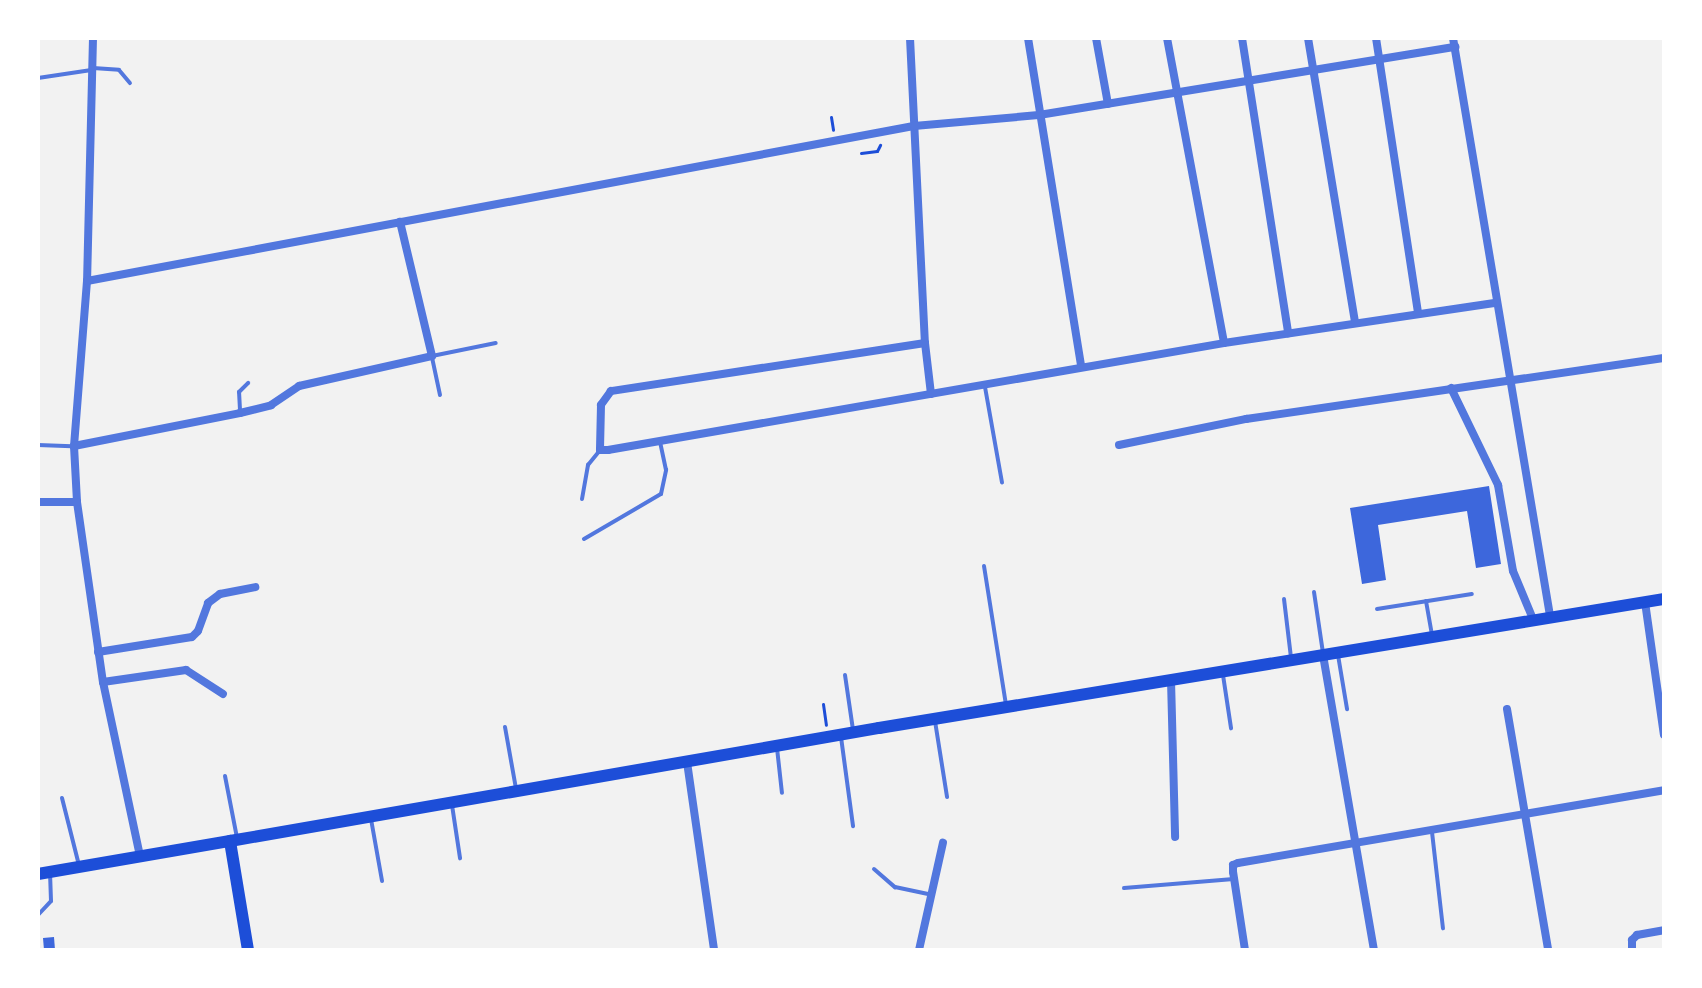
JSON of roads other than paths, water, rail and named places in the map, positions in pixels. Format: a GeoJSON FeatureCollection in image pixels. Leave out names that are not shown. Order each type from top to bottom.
{"type":"FeatureCollection","features":[{"type":"Feature","properties":{"kind":"main road"},"geometry":{"type":"LineString","coordinates":[[44,873],[935,719],[1664,599]]}},
{"type":"Feature","properties":{"kind":"main road"},"geometry":{"type":"LineString","coordinates":[[234,841],[248,950]]}},
{"type":"Feature","properties":{"kind":"street"},"geometry":{"type":"LineString","coordinates":[[93,38],[87,281],[74,446],[77,502],[103,682],[140,856]]}},
{"type":"Feature","properties":{"kind":"street"},"geometry":{"type":"LineString","coordinates":[[910,38],[925,343],[931,394]]}},
{"type":"Feature","properties":{"kind":"street"},"geometry":{"type":"LineString","coordinates":[[1028,38],[1081,367]]}},
{"type":"Feature","properties":{"kind":"street"},"geometry":{"type":"LineString","coordinates":[[1096,38],[1108,104]]}},
{"type":"Feature","properties":{"kind":"street"},"geometry":{"type":"LineString","coordinates":[[1167,38],[1224,343]]}},
{"type":"Feature","properties":{"kind":"street"},"geometry":{"type":"LineString","coordinates":[[1242,38],[1288,333]]}},
{"type":"Feature","properties":{"kind":"street"},"geometry":{"type":"LineString","coordinates":[[1308,38],[1355,322]]}},
{"type":"Feature","properties":{"kind":"street"},"geometry":{"type":"LineString","coordinates":[[1376,38],[1418,313]]}},
{"type":"Feature","properties":{"kind":"street"},"geometry":{"type":"LineString","coordinates":[[87,281],[914,126],[1039,115],[1379,58],[1454,42],[1550,616]]}},
{"type":"Feature","properties":{"kind":"street"},"geometry":{"type":"LineString","coordinates":[[74,446],[240,413],[271,405],[299,386],[432,356],[400,222]]}},
{"type":"Feature","properties":{"kind":"street"},"geometry":{"type":"LineString","coordinates":[[925,343],[611,391],[601,405],[600,450],[1224,343],[1496,303]]}},
{"type":"Feature","properties":{"kind":"street"},"geometry":{"type":"LineString","coordinates":[[1119,445],[1246,419],[1451,388],[1510,383],[1664,358]]}},
{"type":"Feature","properties":{"kind":"street"},"geometry":{"type":"LineString","coordinates":[[1451,388],[1498,485],[1513,571],[1533,619]]}},
{"type":"Feature","properties":{"kind":"street"},"geometry":{"type":"LineString","coordinates":[[38,502],[77,502]]}},
{"type":"Feature","properties":{"kind":"street"},"geometry":{"type":"LineString","coordinates":[[98,652],[192,637],[198,631],[208,603],[220,594],[255,587]]}},
{"type":"Feature","properties":{"kind":"street"},"geometry":{"type":"LineString","coordinates":[[1645,602],[1664,735]]}},
{"type":"Feature","properties":{"kind":"street"},"geometry":{"type":"LineString","coordinates":[[1323,655],[1374,950]]}},
{"type":"Feature","properties":{"kind":"street"},"geometry":{"type":"LineString","coordinates":[[103,682],[186,670],[223,694]]}},
{"type":"Feature","properties":{"kind":"street"},"geometry":{"type":"LineString","coordinates":[[1171,680],[1175,837]]}},
{"type":"Feature","properties":{"kind":"street"},"geometry":{"type":"LineString","coordinates":[[1507,709],[1548,950]]}},
{"type":"Feature","properties":{"kind":"street"},"geometry":{"type":"LineString","coordinates":[[687,762],[714,950]]}},
{"type":"Feature","properties":{"kind":"street"},"geometry":{"type":"LineString","coordinates":[[1245,950],[1234,879],[1233,865],[1238,863],[1664,790]]}},
{"type":"Feature","properties":{"kind":"street"},"geometry":{"type":"LineString","coordinates":[[919,950],[943,843]]}},
{"type":"Feature","properties":{"kind":"street"},"geometry":{"type":"LineString","coordinates":[[1632,950],[1632,940],[1637,935],[1664,930]]}},
{"type":"Feature","properties":{"kind":"lane"},"geometry":{"type":"LineString","coordinates":[[38,78],[91,69],[119,70],[130,83]]}},
{"type":"Feature","properties":{"kind":"lane"},"geometry":{"type":"LineString","coordinates":[[440,395],[432,356],[496,343]]}},
{"type":"Feature","properties":{"kind":"lane"},"geometry":{"type":"LineString","coordinates":[[240,413],[239,392],[248,383]]}},
{"type":"Feature","properties":{"kind":"lane"},"geometry":{"type":"LineString","coordinates":[[985,384],[1002,482]]}},
{"type":"Feature","properties":{"kind":"lane"},"geometry":{"type":"LineString","coordinates":[[584,539],[661,494],[666,470],[660,441]]}},
{"type":"Feature","properties":{"kind":"lane"},"geometry":{"type":"LineString","coordinates":[[38,445],[74,446]]}},
{"type":"Feature","properties":{"kind":"lane"},"geometry":{"type":"LineString","coordinates":[[582,499],[588,465],[600,450]]}},
{"type":"Feature","properties":{"kind":"lane"},"geometry":{"type":"LineString","coordinates":[[984,566],[1006,707]]}},
{"type":"Feature","properties":{"kind":"lane"},"geometry":{"type":"LineString","coordinates":[[1314,592],[1323,655]]}},
{"type":"Feature","properties":{"kind":"lane"},"geometry":{"type":"LineString","coordinates":[[1377,609],[1472,594]]}},
{"type":"Feature","properties":{"kind":"lane"},"geometry":{"type":"LineString","coordinates":[[1284,599],[1291,660]]}},
{"type":"Feature","properties":{"kind":"lane"},"geometry":{"type":"LineString","coordinates":[[1426,601],[1432,636]]}},
{"type":"Feature","properties":{"kind":"lane"},"geometry":{"type":"LineString","coordinates":[[1338,653],[1347,709]]}},
{"type":"Feature","properties":{"kind":"lane"},"geometry":{"type":"LineString","coordinates":[[1223,673],[1231,728]]}},
{"type":"Feature","properties":{"kind":"lane"},"geometry":{"type":"LineString","coordinates":[[845,675],[841,735],[853,826]]}},
{"type":"Feature","properties":{"kind":"lane"},"geometry":{"type":"LineString","coordinates":[[935,719],[947,797]]}},
{"type":"Feature","properties":{"kind":"lane"},"geometry":{"type":"LineString","coordinates":[[505,727],[516,791]]}},
{"type":"Feature","properties":{"kind":"lane"},"geometry":{"type":"LineString","coordinates":[[776,746],[782,793]]}},
{"type":"Feature","properties":{"kind":"lane"},"geometry":{"type":"LineString","coordinates":[[225,776],[234,841]]}},
{"type":"Feature","properties":{"kind":"lane"},"geometry":{"type":"LineString","coordinates":[[62,798],[80,867]]}},
{"type":"Feature","properties":{"kind":"lane"},"geometry":{"type":"LineString","coordinates":[[452,802],[460,858]]}},
{"type":"Feature","properties":{"kind":"lane"},"geometry":{"type":"LineString","coordinates":[[370,817],[382,881]]}},
{"type":"Feature","properties":{"kind":"lane"},"geometry":{"type":"LineString","coordinates":[[1431,830],[1443,928]]}},
{"type":"Feature","properties":{"kind":"lane"},"geometry":{"type":"LineString","coordinates":[[874,869],[895,887],[932,894]]}},
{"type":"Feature","properties":{"kind":"lane"},"geometry":{"type":"LineString","coordinates":[[38,915],[51,901],[44,873]]}},
{"type":"Feature","properties":{"kind":"lane"},"geometry":{"type":"LineString","coordinates":[[1124,888],[1234,879]]}}]}
